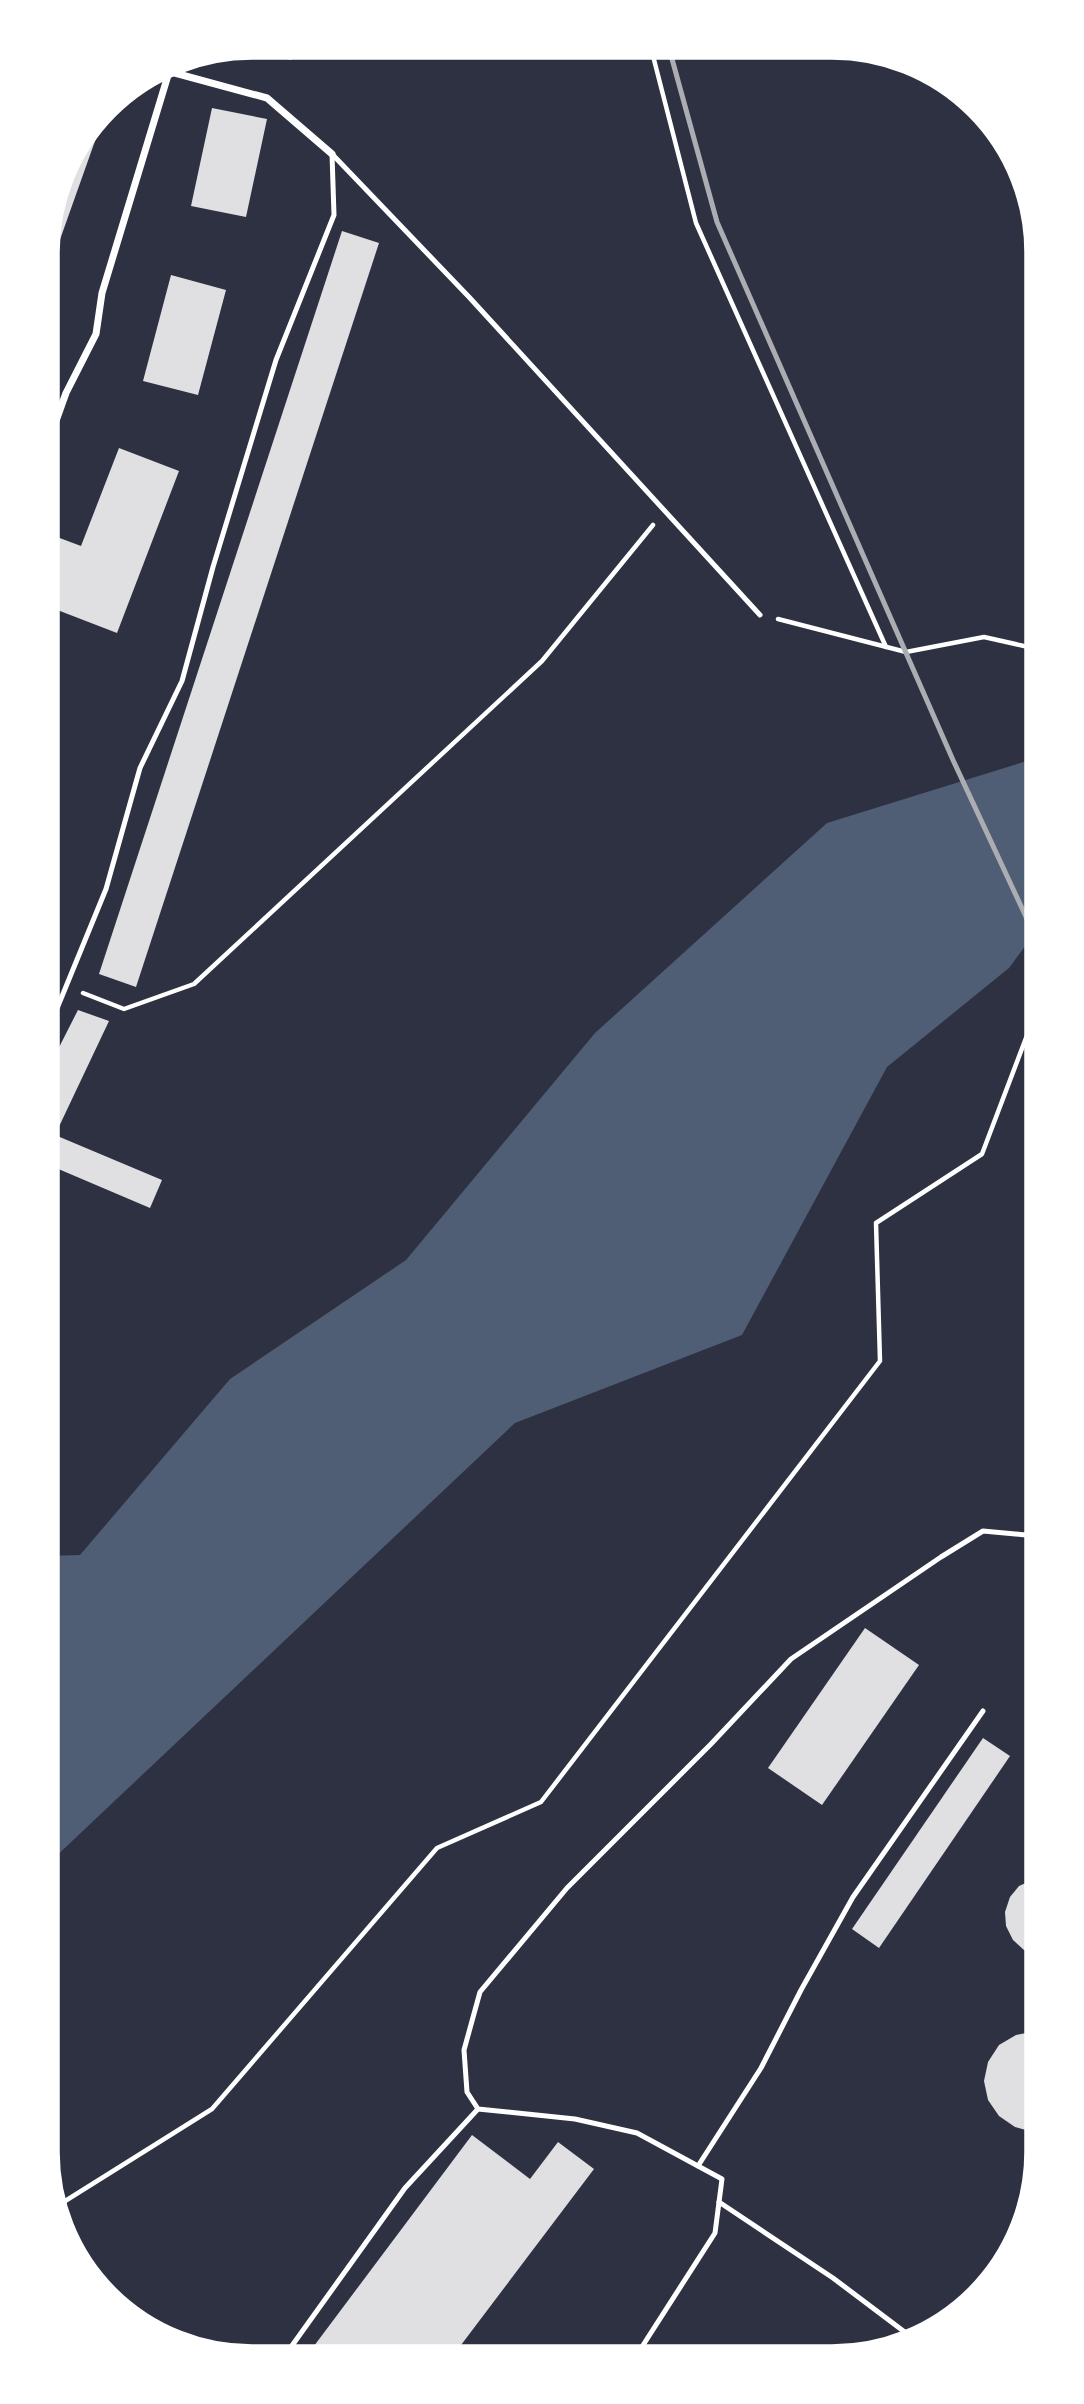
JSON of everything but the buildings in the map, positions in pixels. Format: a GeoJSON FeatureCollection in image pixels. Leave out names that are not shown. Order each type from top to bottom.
{"type":"FeatureCollection","features":[{"type":"Feature","properties":{"kind":"street"},"geometry":{"type":"LineString","coordinates":[[179,71],[267,98],[332,154]]}},
{"type":"Feature","properties":{"kind":"street"},"geometry":{"type":"LineString","coordinates":[[58,415],[66,393],[96,334],[102,293],[166,78]]}},
{"type":"Feature","properties":{"kind":"lane"},"geometry":{"type":"LineString","coordinates":[[332,154],[469,298],[760,615]]}},
{"type":"Feature","properties":{"kind":"lane"},"geometry":{"type":"LineString","coordinates":[[58,1006],[106,889],[140,768],[182,681],[275,360],[334,215],[332,154]]}},
{"type":"Feature","properties":{"kind":"lane"},"geometry":{"type":"LineString","coordinates":[[478,2109],[467,2091],[464,2050],[480,1992],[567,1888],[711,1744],[791,1659],[984,1531],[1026,1535]]}},
{"type":"Feature","properties":{"kind":"lane"},"geometry":{"type":"LineString","coordinates":[[698,2166],[761,2068],[853,1897],[983,1711]]}},
{"type":"Feature","properties":{"kind":"lane"},"geometry":{"type":"LineString","coordinates":[[478,2109],[575,2119],[637,2133],[722,2179],[715,2233],[642,2346]]}},
{"type":"Feature","properties":{"kind":"lane"},"geometry":{"type":"LineString","coordinates":[[292,2346],[405,2188],[478,2109]]}},
{"type":"Feature","properties":{"kind":"lane"},"geometry":{"type":"LineString","coordinates":[[719,2202],[844,2286],[905,2333]]}},
{"type":"Feature","properties":{"kind":"path"},"geometry":{"type":"LineString","coordinates":[[654,58],[696,223],[886,647]]}},
{"type":"Feature","properties":{"kind":"path"},"geometry":{"type":"LineString","coordinates":[[66,987],[124,1009],[194,984],[542,661],[664,511]]}},
{"type":"Feature","properties":{"kind":"path"},"geometry":{"type":"LineString","coordinates":[[760,615],[906,652],[984,637],[1026,646]]}},
{"type":"Feature","properties":{"kind":"path"},"geometry":{"type":"LineString","coordinates":[[64,2202],[212,2109],[437,1848],[541,1802],[880,1361],[876,1223],[982,1154],[1026,1038]]}},
{"type":"Feature","properties":{"kind":"water"},"geometry":{"type":"Polygon","coordinates":[[[1026,761],[1026,945],[1009,968],[887,1067],[742,1335],[515,1423],[58,1854],[58,1556],[80,1555],[230,1379],[406,1260],[595,1033],[827,823],[1026,761]]]}},
{"type":"Feature","properties":{"kind":"railway"},"geometry":{"type":"LineString","coordinates":[[672,58],[717,222],[953,760],[1026,917]]}}]}
